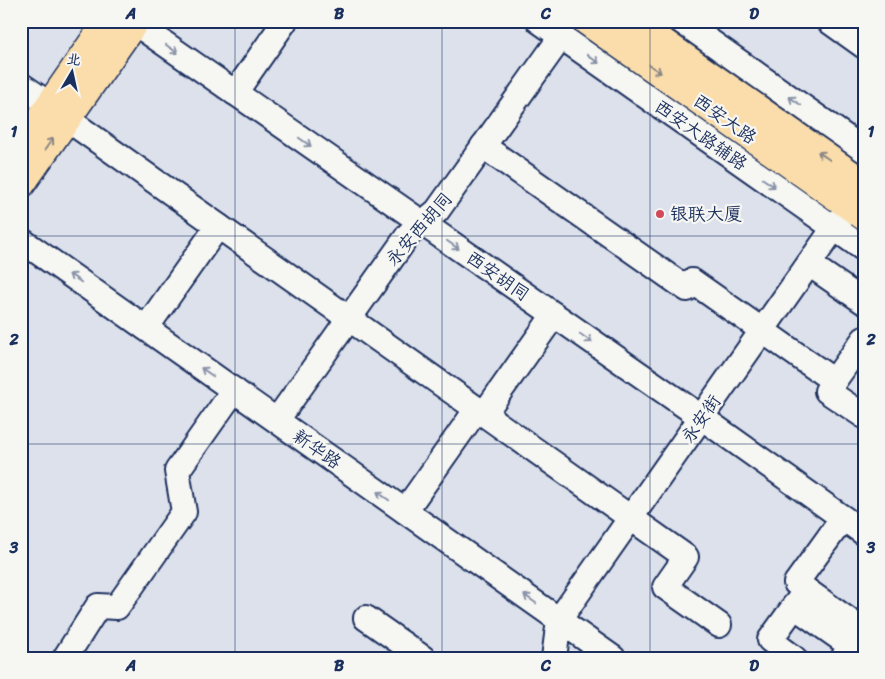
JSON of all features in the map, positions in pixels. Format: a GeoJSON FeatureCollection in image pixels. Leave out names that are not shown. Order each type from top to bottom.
{"type":"FeatureCollection","features":[{"type":"Feature","properties":{"kind":"main road","name":"西安大路"},"geometry":{"type":"LineString","coordinates":[[587,21],[860,198]]}},
{"type":"Feature","properties":{"kind":"main road","name":"西安大路"},"geometry":{"type":"LineString","coordinates":[[632,21],[860,198]]}},
{"type":"Feature","properties":{"kind":"main road"},"geometry":{"type":"LineString","coordinates":[[21,147],[58,112],[128,22]]}},
{"type":"Feature","properties":{"kind":"main road"},"geometry":{"type":"LineString","coordinates":[[21,184],[58,112]]}},
{"type":"Feature","properties":{"kind":"street"},"geometry":{"type":"LineString","coordinates":[[235,93],[286,21]]}},
{"type":"Feature","properties":{"kind":"street","name":"西安大路辅路"},"geometry":{"type":"LineString","coordinates":[[539,21],[864,249]]}},
{"type":"Feature","properties":{"kind":"street"},"geometry":{"type":"LineString","coordinates":[[681,21],[864,150]]}},
{"type":"Feature","properties":{"kind":"street"},"geometry":{"type":"LineString","coordinates":[[829,21],[864,46]]}},
{"type":"Feature","properties":{"kind":"street","name":"西安胡同"},"geometry":{"type":"LineString","coordinates":[[128,22],[235,93],[864,533]]}},
{"type":"Feature","properties":{"kind":"street","name":"永安西胡同"},"geometry":{"type":"LineString","coordinates":[[277,420],[409,234],[437,211],[561,37]]}},
{"type":"Feature","properties":{"kind":"street"},"geometry":{"type":"LineString","coordinates":[[21,85],[686,557],[665,587],[719,625]]}},
{"type":"Feature","properties":{"kind":"street"},"geometry":{"type":"LineString","coordinates":[[484,146],[686,289],[692,281],[834,381]]}},
{"type":"Feature","properties":{"kind":"street","name":"永安街"},"geometry":{"type":"LineString","coordinates":[[554,658],[559,620],[834,228],[860,198]]}},
{"type":"Feature","properties":{"kind":"street"},"geometry":{"type":"LineString","coordinates":[[146,328],[218,226]]}},
{"type":"Feature","properties":{"kind":"street","name":"新华路"},"geometry":{"type":"LineString","coordinates":[[21,240],[613,658]]}},
{"type":"Feature","properties":{"kind":"street"},"geometry":{"type":"LineString","coordinates":[[809,264],[864,302]]}},
{"type":"Feature","properties":{"kind":"street"},"geometry":{"type":"LineString","coordinates":[[405,511],[554,315]]}},
{"type":"Feature","properties":{"kind":"street"},"geometry":{"type":"LineString","coordinates":[[864,339],[827,391],[864,416]]}},
{"type":"Feature","properties":{"kind":"street"},"geometry":{"type":"LineString","coordinates":[[65,658],[98,606],[117,607],[184,512],[177,471],[234,390]]}},
{"type":"Feature","properties":{"kind":"street"},"geometry":{"type":"LineString","coordinates":[[842,518],[796,583],[800,598],[847,652]]}},
{"type":"Feature","properties":{"kind":"street"},"geometry":{"type":"LineString","coordinates":[[794,658],[770,640],[800,598]]}},
{"type":"Feature","properties":{"kind":"street"},"geometry":{"type":"LineString","coordinates":[[366,618],[423,658]]}},
{"type":"Feature","properties":{"kind":"place","name":"银联大厦"},"geometry":{"type":"Point","coordinates":[660,214]}}]}
